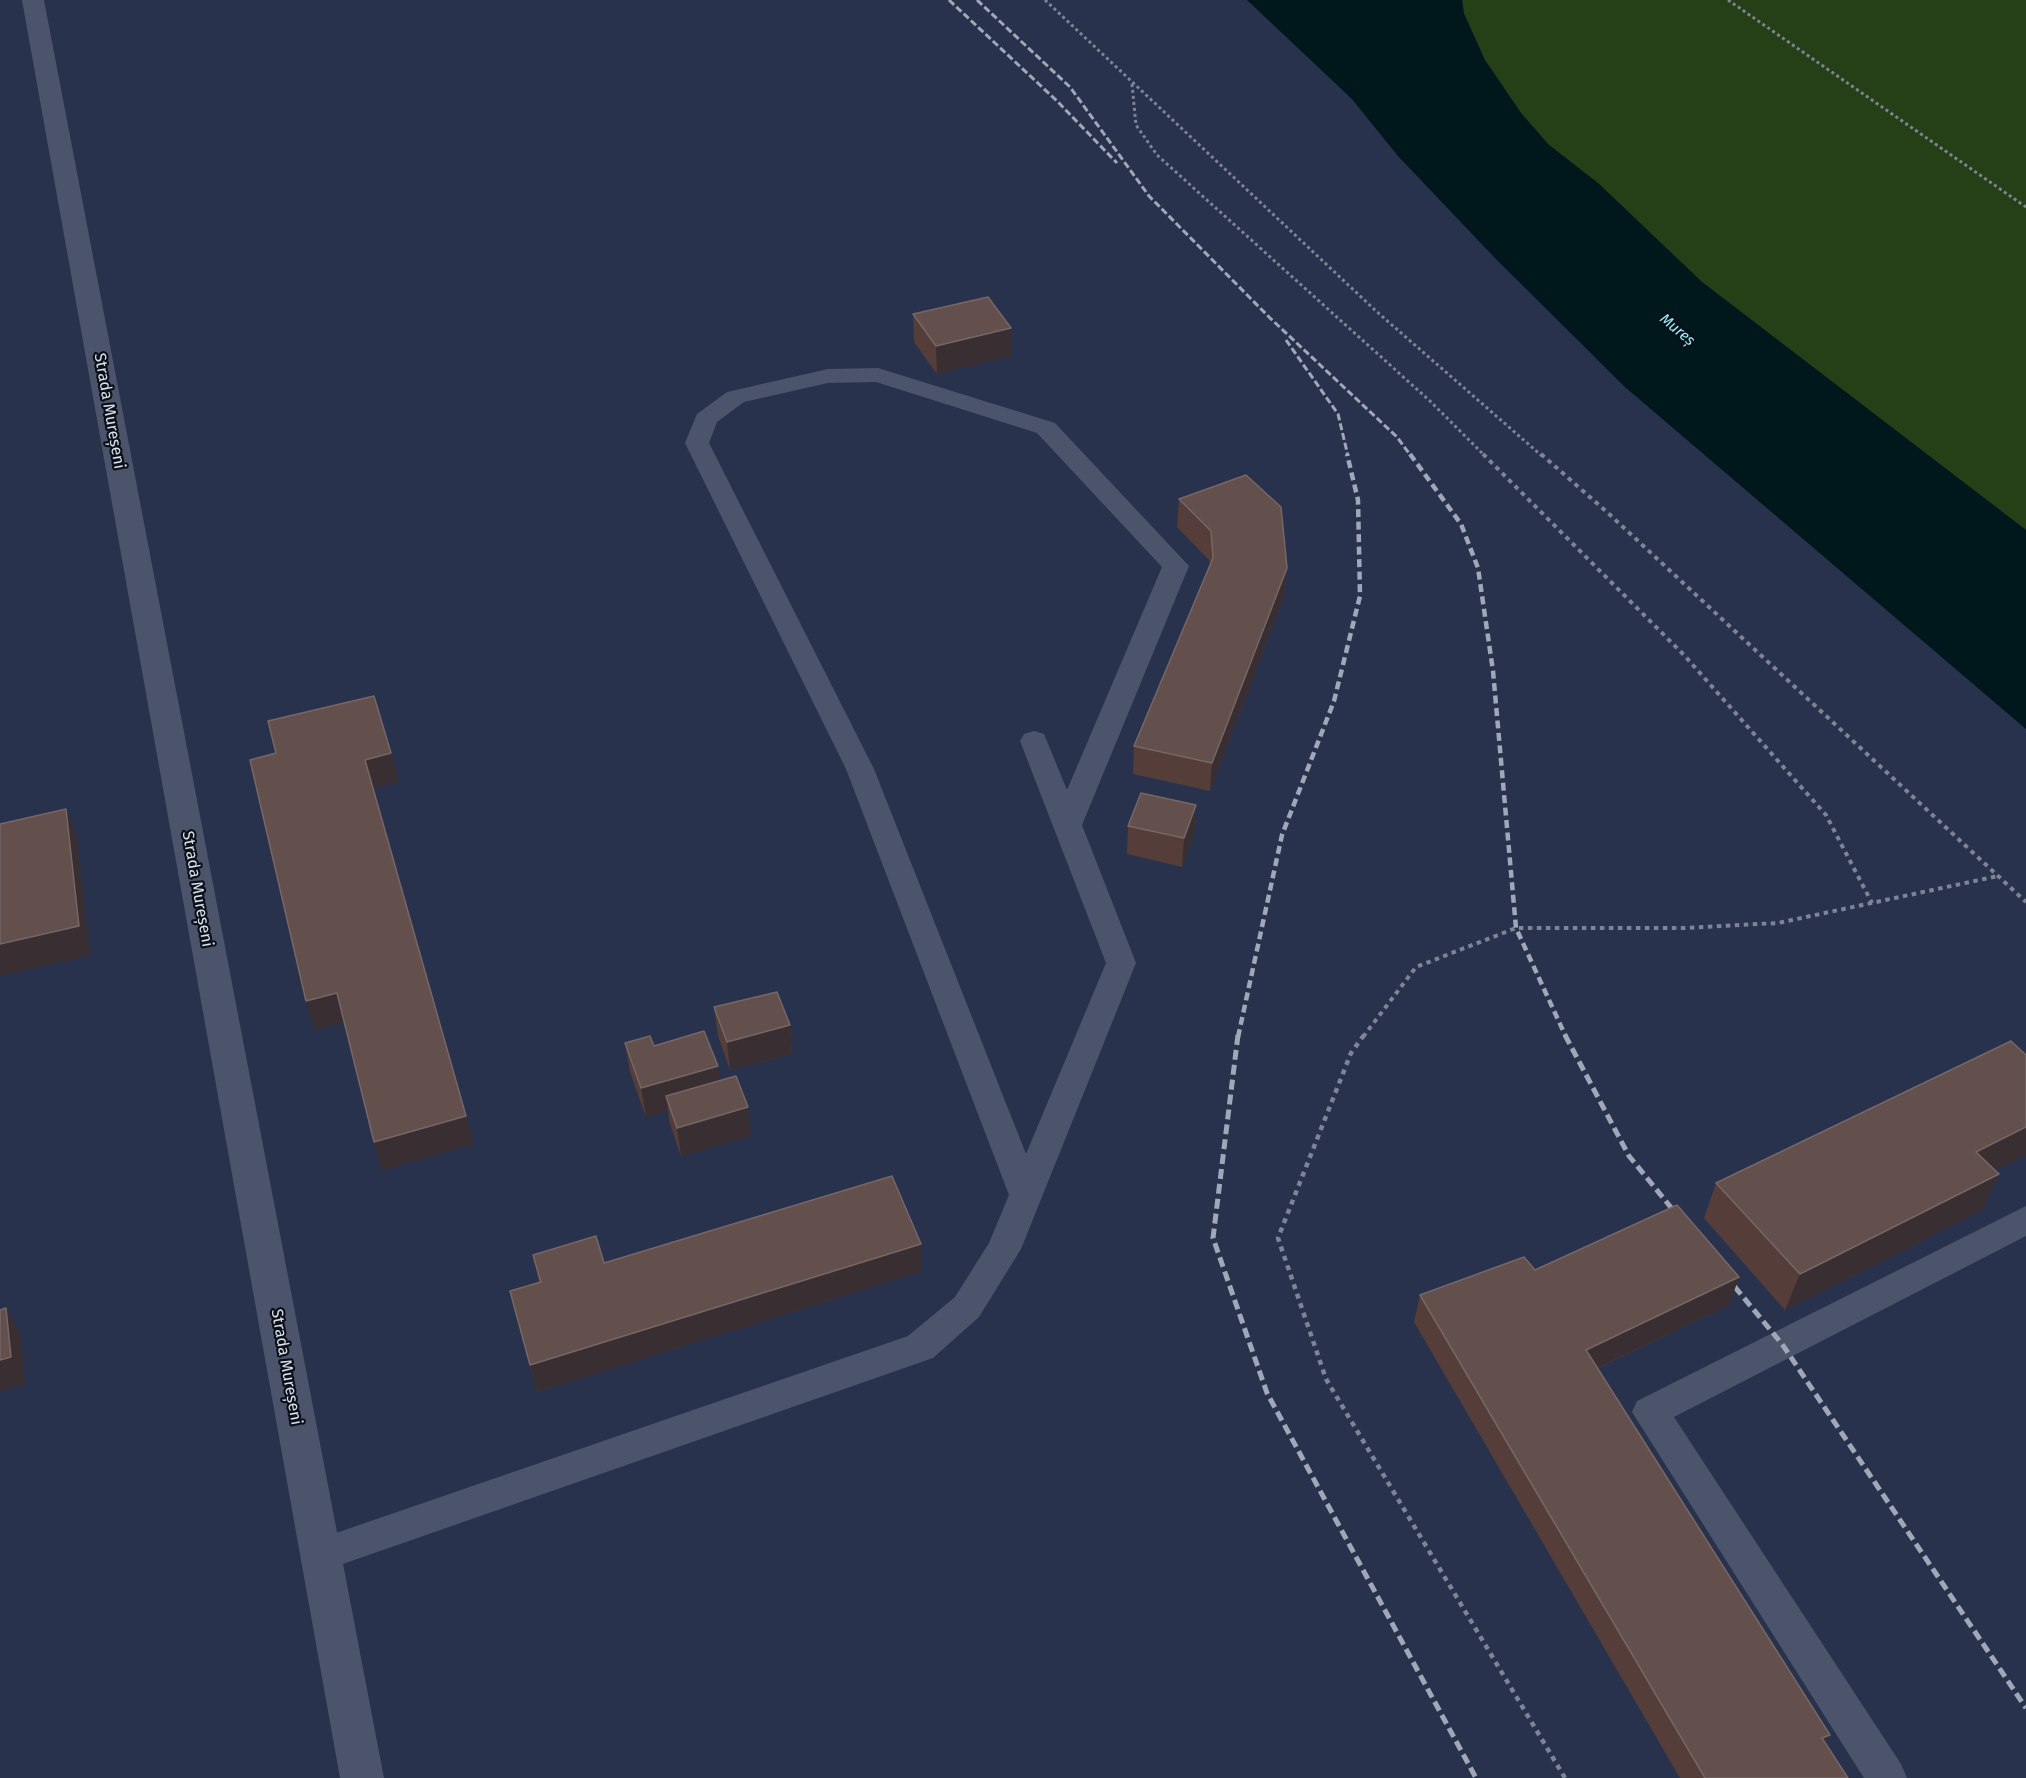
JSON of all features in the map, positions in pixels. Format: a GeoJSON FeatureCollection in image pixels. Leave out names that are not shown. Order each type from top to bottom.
{"type":"FeatureCollection","features":[{"type":"Feature","properties":{"kind":"street","name":"Strada Mureșeni"},"geometry":{"type":"LineString","coordinates":[[33,0],[362,1778]]}},
{"type":"Feature","properties":{"kind":"lane"},"geometry":{"type":"LineString","coordinates":[[1026,1195],[860,769],[697,443],[706,419],[736,397],[828,376],[868,375],[878,375],[1013,417],[1046,428],[1176,566],[1067,825]]}},
{"type":"Feature","properties":{"kind":"lane"},"geometry":{"type":"LineString","coordinates":[[320,1556],[920,1347],[967,1307],[1004,1249],[1121,963],[1034,741]]}},
{"type":"Feature","properties":{"kind":"lane"},"geometry":{"type":"LineString","coordinates":[[1887,1778],[1650,1412],[2026,1220]]}},
{"type":"Feature","properties":{"kind":"path"},"geometry":{"type":"LineString","coordinates":[[1046,0],[1132,84],[1376,312],[1608,513],[2026,902]]}},
{"type":"Feature","properties":{"kind":"path"},"geometry":{"type":"LineString","coordinates":[[1728,0],[2026,207]]}},
{"type":"Feature","properties":{"kind":"path"},"geometry":{"type":"LineString","coordinates":[[1132,84],[1136,125],[1157,155],[1430,401],[1684,655],[1826,815],[1872,903]]}},
{"type":"Feature","properties":{"kind":"path"},"geometry":{"type":"LineString","coordinates":[[1565,1778],[1326,1378],[1278,1238],[1351,1053],[1416,967],[1516,928],[1684,928],[1778,923],[1998,876]]}},
{"type":"Feature","properties":{"kind":"shaded area"},"geometry":{"type":"Polygon","coordinates":[[[0,0],[1247,0],[1352,99],[1398,156],[1495,258],[1625,387],[2026,729],[2026,1778],[0,1778],[0,0]]]}},
{"type":"Feature","properties":{"kind":"green space"},"geometry":{"type":"Polygon","coordinates":[[[1462,0],[2026,0],[2026,530],[1702,282],[1598,183],[1549,145],[1521,113],[1485,60],[1464,13],[1462,0]]]}},
{"type":"Feature","properties":{"kind":"water","name":"Mureș"},"geometry":{"type":"Polygon","coordinates":[[[1247,0],[1462,0],[1464,14],[1485,60],[1521,113],[1549,145],[1598,183],[1702,282],[2026,530],[2026,729],[1625,387],[1495,258],[1398,156],[1352,99],[1247,0]]]}},
{"type":"Feature","properties":{"kind":"building"},"geometry":{"type":"Polygon","coordinates":[[[988,297],[1011,328],[936,346],[913,314],[988,297]]]}},
{"type":"Feature","properties":{"kind":"building"},"geometry":{"type":"Polygon","coordinates":[[[1246,475],[1281,507],[1287,568],[1212,763],[1134,746],[1213,558],[1211,531],[1179,499],[1246,475]]]}},
{"type":"Feature","properties":{"kind":"building"},"geometry":{"type":"Polygon","coordinates":[[[374,696],[391,753],[365,760],[466,1116],[374,1142],[337,993],[306,1001],[250,760],[276,753],[268,721],[374,696]]]}},
{"type":"Feature","properties":{"kind":"building"},"geometry":{"type":"Polygon","coordinates":[[[1141,793],[1196,805],[1184,838],[1128,826],[1141,793]]]}},
{"type":"Feature","properties":{"kind":"building"},"geometry":{"type":"Polygon","coordinates":[[[66,809],[79,926],[0,944],[0,824],[66,809]]]}},
{"type":"Feature","properties":{"kind":"building"},"geometry":{"type":"Polygon","coordinates":[[[777,992],[790,1025],[727,1042],[714,1007],[777,992]]]}},
{"type":"Feature","properties":{"kind":"building"},"geometry":{"type":"Polygon","coordinates":[[[704,1031],[718,1066],[641,1088],[625,1043],[650,1036],[654,1046],[704,1031]]]}},
{"type":"Feature","properties":{"kind":"building"},"geometry":{"type":"Polygon","coordinates":[[[2011,1041],[2026,1055],[2026,1127],[1976,1152],[1999,1174],[1800,1274],[1716,1183],[2011,1041]]]}},
{"type":"Feature","properties":{"kind":"building"},"geometry":{"type":"Polygon","coordinates":[[[736,1076],[748,1107],[677,1128],[666,1096],[736,1076]]]}},
{"type":"Feature","properties":{"kind":"building"},"geometry":{"type":"Polygon","coordinates":[[[892,1176],[921,1244],[530,1365],[510,1291],[541,1282],[533,1255],[596,1236],[604,1263],[892,1176]]]}},
{"type":"Feature","properties":{"kind":"building"},"geometry":{"type":"Polygon","coordinates":[[[1677,1205],[1739,1277],[1586,1350],[1830,1735],[1822,1738],[1848,1778],[1705,1778],[1420,1295],[1524,1257],[1535,1270],[1677,1205]]]}},
{"type":"Feature","properties":{"kind":"building"},"geometry":{"type":"Polygon","coordinates":[[[6,1308],[11,1357],[0,1360],[0,1310],[6,1308]]]}},
{"type":"Feature","properties":{"kind":"railway"},"geometry":{"type":"LineString","coordinates":[[949,0],[1057,101],[1117,163]]}},
{"type":"Feature","properties":{"kind":"railway"},"geometry":{"type":"LineString","coordinates":[[977,0],[1070,87],[1149,196],[1270,318],[1397,437],[1411,456]]}},
{"type":"Feature","properties":{"kind":"railway"},"geometry":{"type":"LineString","coordinates":[[1286,340],[1338,414],[1348,456]]}},
{"type":"Feature","properties":{"kind":"railway"},"geometry":{"type":"LineString","coordinates":[[1238,1037],[1282,835],[1334,701],[1360,596],[1358,500],[1347,454]]}},
{"type":"Feature","properties":{"kind":"railway"},"geometry":{"type":"LineString","coordinates":[[1410,454],[1461,524],[1478,568],[1493,671],[1516,928],[1566,1036]]}},
{"type":"Feature","properties":{"kind":"railway"},"geometry":{"type":"LineString","coordinates":[[1238,1035],[1213,1238],[1267,1393],[1476,1778]]}},
{"type":"Feature","properties":{"kind":"railway"},"geometry":{"type":"LineString","coordinates":[[1566,1036],[1629,1156],[1682,1221]]}},
{"type":"Feature","properties":{"kind":"railway"},"geometry":{"type":"LineString","coordinates":[[1725,1275],[1782,1344],[2026,1708]]}}]}
